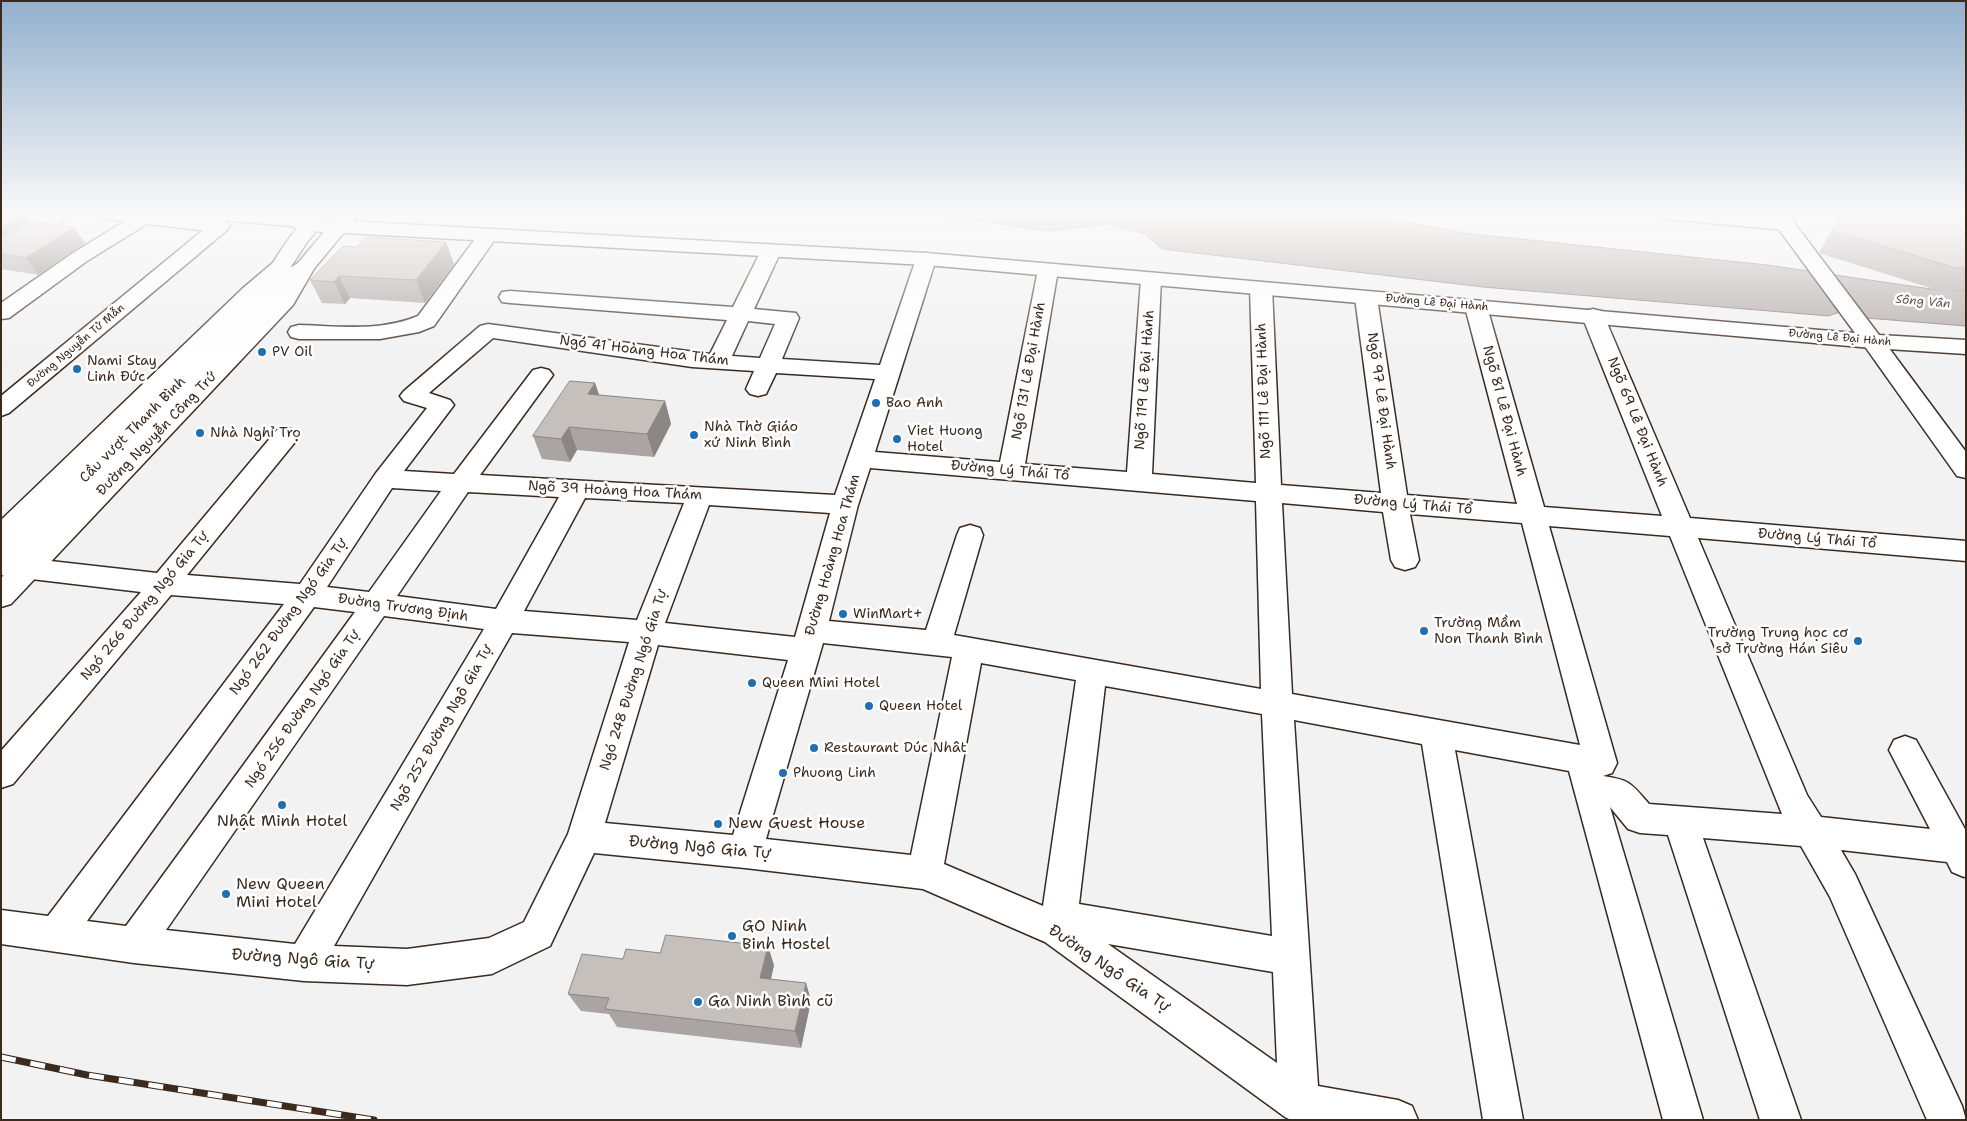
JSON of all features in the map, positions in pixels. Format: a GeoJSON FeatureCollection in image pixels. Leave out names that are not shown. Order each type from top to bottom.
{"type":"FeatureCollection","features":[{"type":"Feature","properties":{"kind":"main road"},"geometry":{"type":"LineString","coordinates":[[1,313],[67,265]]}},
{"type":"Feature","properties":{"kind":"main road","name":"Đường Nguyễn Tử Mẫn"},"geometry":{"type":"LineString","coordinates":[[1,408],[174,265]]}},
{"type":"Feature","properties":{"kind":"main road"},"geometry":{"type":"LineString","coordinates":[[300,332],[390,333],[412,328],[426,320],[466,265]]}},
{"type":"Feature","properties":{"kind":"main road"},"geometry":{"type":"LineString","coordinates":[[718,361],[764,265]]}},
{"type":"Feature","properties":{"kind":"main road","name":"Đường Hoàng Hoa Thám"},"geometry":{"type":"LineString","coordinates":[[745,852],[808,640],[845,505],[924,265]]}},
{"type":"Feature","properties":{"kind":"main road","name":"Đường Lê Đại Hành"},"geometry":{"type":"LineString","coordinates":[[996,265],[1872,341],[1966,347]]}},
{"type":"Feature","properties":{"kind":"main road"},"geometry":{"type":"LineString","coordinates":[[1817,265],[1966,470]]}},
{"type":"Feature","properties":{"kind":"main road","name":"Đường Nguyễn Công Trứ"},"geometry":{"type":"LineString","coordinates":[[264,298],[294,266]]}},
{"type":"Feature","properties":{"kind":"main road","name":"Đường Nguyễn Công Trứ"},"geometry":{"type":"LineString","coordinates":[[1,536],[242,300],[294,266]]}},
{"type":"Feature","properties":{"kind":"main road","name":"Đường Nguyễn Công Trứ"},"geometry":{"type":"LineString","coordinates":[[1,596],[10,566],[285,300],[294,266]]}},
{"type":"Feature","properties":{"kind":"main road","name":"Ngõ 131 Lê Đại Hành"},"geometry":{"type":"LineString","coordinates":[[1011,471],[1048,270]]}},
{"type":"Feature","properties":{"kind":"main road","name":"Ngõ 119 Lê Đại Hành"},"geometry":{"type":"LineString","coordinates":[[1138,482],[1151,279]]}},
{"type":"Feature","properties":{"kind":"main road","name":"Ngõ 111 Lê Đại Hành"},"geometry":{"type":"LineString","coordinates":[[1261,288],[1277,704],[1299,1103]]}},
{"type":"Feature","properties":{"kind":"main road"},"geometry":{"type":"LineString","coordinates":[[510,297],[788,318],[758,389]]}},
{"type":"Feature","properties":{"kind":"main road","name":"Cầu vượt Thanh Bình"},"geometry":{"type":"LineString","coordinates":[[10,566],[264,298]]}},
{"type":"Feature","properties":{"kind":"main road","name":"Ngõ 97 Lê Đại Hành"},"geometry":{"type":"LineString","coordinates":[[1366,298],[1405,560]]}},
{"type":"Feature","properties":{"kind":"main road","name":"Ngõ 81 Lê Đại Hành"},"geometry":{"type":"LineString","coordinates":[[1476,306],[1601,763],[1585,774]]}},
{"type":"Feature","properties":{"kind":"main road","name":"Ngõ 69 Lê Đại Hành"},"geometry":{"type":"LineString","coordinates":[[1593,316],[1794,803],[1843,886],[1948,1120]]}},
{"type":"Feature","properties":{"kind":"main road","name":"Ngó 41 Hoàng Hoa Thám"},"geometry":{"type":"LineString","coordinates":[[488,332],[692,360],[889,374]]}},
{"type":"Feature","properties":{"kind":"main road","name":"Ngó 262 Đuờng Ngó Gia Tự"},"geometry":{"type":"LineString","coordinates":[[56,934],[307,595],[385,479],[442,405],[412,396],[488,332]]}},
{"type":"Feature","properties":{"kind":"main road","name":"Ngó 256 Đuờng Ngó Gia Tự"},"geometry":{"type":"LineString","coordinates":[[134,945],[376,605],[461,482],[541,375]]}},
{"type":"Feature","properties":{"kind":"main road","name":"Ngó 266 Đuờng Ngó Gia Tự"},"geometry":{"type":"LineString","coordinates":[[1,774],[164,584],[286,436]]}},
{"type":"Feature","properties":{"kind":"main road","name":"Đường Lý Thái Tổ"},"geometry":{"type":"LineString","coordinates":[[861,459],[1966,551]]}},
{"type":"Feature","properties":{"kind":"main road","name":"Ngõ 39 Hoàng Hoa Thám"},"geometry":{"type":"LineString","coordinates":[[385,479],[845,505]]}},
{"type":"Feature","properties":{"kind":"main road","name":"Ngõ 252 Đường Ngô Gia Tự"},"geometry":{"type":"LineString","coordinates":[[304,963],[504,621],[576,490]]}},
{"type":"Feature","properties":{"kind":"main road","name":"Ngó 248 Đuờng Ngó Gia Tự"},"geometry":{"type":"LineString","coordinates":[[584,837],[647,632],[700,496]]}},
{"type":"Feature","properties":{"kind":"main road"},"geometry":{"type":"LineString","coordinates":[[936,643],[970,535]]}},
{"type":"Feature","properties":{"kind":"main road","name":"Đuờng Trương Định"},"geometry":{"type":"LineString","coordinates":[[10,566],[164,584],[307,595],[504,621],[647,632],[808,640],[936,643],[1436,733],[1585,774]]}},
{"type":"Feature","properties":{"kind":"main road"},"geometry":{"type":"LineString","coordinates":[[925,873],[969,649]]}},
{"type":"Feature","properties":{"kind":"main road"},"geometry":{"type":"LineString","coordinates":[[1092,670],[1058,924],[1291,957]]}},
{"type":"Feature","properties":{"kind":"main road"},"geometry":{"type":"LineString","coordinates":[[1436,733],[1503,1120]]}},
{"type":"Feature","properties":{"kind":"main road"},"geometry":{"type":"LineString","coordinates":[[1905,750],[1963,854]]}},
{"type":"Feature","properties":{"kind":"main road"},"geometry":{"type":"LineString","coordinates":[[1585,774],[1619,792],[1640,818],[1810,831],[1963,854]]}},
{"type":"Feature","properties":{"kind":"main road"},"geometry":{"type":"LineString","coordinates":[[1585,774],[1683,1120]]}},
{"type":"Feature","properties":{"kind":"main road"},"geometry":{"type":"LineString","coordinates":[[1680,821],[1781,1120]]}},
{"type":"Feature","properties":{"kind":"main road","name":"Đường Ngô Gia Tự"},"geometry":{"type":"LineString","coordinates":[[1,927],[134,945],[304,963],[407,968],[492,956],[537,934],[584,837],[745,852],[925,873],[1058,924],[1299,1103],[1398,1120]]}},
{"type":"Feature","properties":{"kind":"water","name":"Sông Vân"},"geometry":{"type":"Polygon","coordinates":[[[1300,265],[1769,265],[1938,290],[1966,290],[1966,326],[1866,318],[1848,312],[1829,316],[1483,287],[1300,265]]]}},
{"type":"Feature","properties":{"kind":"building"},"geometry":{"type":"Polygon","coordinates":[[[324,265],[428,265],[416,280],[339,276],[334,282],[310,280],[324,265]]]}},
{"type":"Feature","properties":{"kind":"building"},"geometry":{"type":"Polygon","coordinates":[[[1947,265],[1966,265],[1966,268],[1947,265]]]}},
{"type":"Feature","properties":{"kind":"building"},"geometry":{"type":"Polygon","coordinates":[[[570,381],[595,383],[588,394],[665,401],[647,434],[569,427],[561,439],[533,436],[570,381]]]}},
{"type":"Feature","properties":{"kind":"building","name":"Ga Ninh Bình cũ"},"geometry":{"type":"Polygon","coordinates":[[[666,935],[768,946],[760,978],[806,983],[795,1031],[605,1009],[609,998],[568,994],[582,954],[623,959],[626,949],[660,953],[666,935]]]}},
{"type":"Feature","properties":{"kind":"railway"},"geometry":{"type":"LineString","coordinates":[[1,1057],[87,1075],[374,1120]]}},
{"type":"Feature","properties":{"kind":"place","name":"PV Oil"},"geometry":{"type":"Point","coordinates":[262,352]}},
{"type":"Feature","properties":{"kind":"place","name":"Nami Stay Linh Đức"},"geometry":{"type":"Point","coordinates":[77,369]}},
{"type":"Feature","properties":{"kind":"place","name":"Bao Anh"},"geometry":{"type":"Point","coordinates":[876,403]}},
{"type":"Feature","properties":{"kind":"place","name":"Nhà Nghỉ Trọ"},"geometry":{"type":"Point","coordinates":[200,433]}},
{"type":"Feature","properties":{"kind":"place","name":"Nhà Thờ Giáo xứ Ninh Bình"},"geometry":{"type":"Point","coordinates":[694,435]}},
{"type":"Feature","properties":{"kind":"place","name":"Viet Huong Hotel"},"geometry":{"type":"Point","coordinates":[897,439]}},
{"type":"Feature","properties":{"kind":"place","name":"WinMart+"},"geometry":{"type":"Point","coordinates":[843,614]}},
{"type":"Feature","properties":{"kind":"place","name":"Trường Mầm Non Thanh Bình"},"geometry":{"type":"Point","coordinates":[1424,631]}},
{"type":"Feature","properties":{"kind":"place","name":"Trường Trung học cơ sở Trường Hán Siêu"},"geometry":{"type":"Point","coordinates":[1858,641]}},
{"type":"Feature","properties":{"kind":"place","name":"Queen Mini Hotel"},"geometry":{"type":"Point","coordinates":[752,683]}},
{"type":"Feature","properties":{"kind":"place","name":"Queen Hotel"},"geometry":{"type":"Point","coordinates":[869,706]}},
{"type":"Feature","properties":{"kind":"place","name":"Restaurant Dúc Nhât"},"geometry":{"type":"Point","coordinates":[814,748]}},
{"type":"Feature","properties":{"kind":"place","name":"Phuong Linh"},"geometry":{"type":"Point","coordinates":[783,773]}},
{"type":"Feature","properties":{"kind":"place","name":"Nhật Minh Hotel"},"geometry":{"type":"Point","coordinates":[282,805]}},
{"type":"Feature","properties":{"kind":"place","name":"New Guest House"},"geometry":{"type":"Point","coordinates":[718,824]}},
{"type":"Feature","properties":{"kind":"place","name":"New Queen Mini Hotel"},"geometry":{"type":"Point","coordinates":[226,894]}},
{"type":"Feature","properties":{"kind":"place","name":"GO Ninh Binh Hostel"},"geometry":{"type":"Point","coordinates":[732,936]}},
{"type":"Feature","properties":{"kind":"place","name":"Ga Ninh Bình cũ"},"geometry":{"type":"Point","coordinates":[698,1002]}}]}
